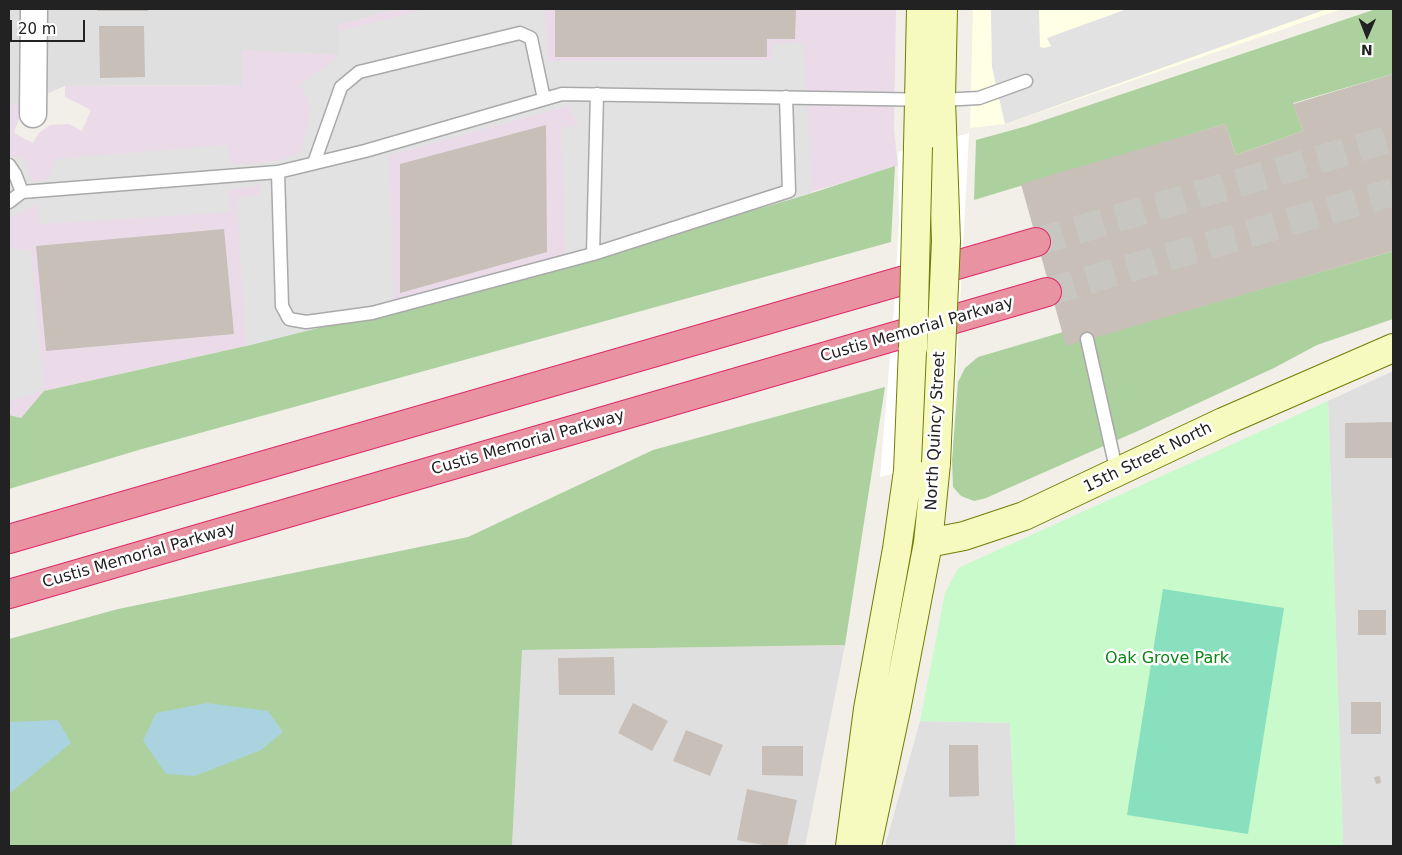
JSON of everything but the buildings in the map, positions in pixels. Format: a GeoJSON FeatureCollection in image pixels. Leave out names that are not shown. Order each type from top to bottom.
{"type":"FeatureCollection","features":[{"type":"Feature","properties":{"kind":"highway"},"geometry":{"type":"LineString","coordinates":[[9,539],[1036,242]]}},
{"type":"Feature","properties":{"kind":"highway","name":"Custis Memorial Parkway"},"geometry":{"type":"LineString","coordinates":[[9,594],[1047,292]]}},
{"type":"Feature","properties":{"kind":"main road","name":"North Quincy Street"},"geometry":{"type":"LineString","coordinates":[[850,846],[868,709],[897,549],[908,471],[930,144],[930,100],[921,9]]}},
{"type":"Feature","properties":{"kind":"main road","name":"North Quincy Street"},"geometry":{"type":"LineString","coordinates":[[930,100],[943,9]]}},
{"type":"Feature","properties":{"kind":"main road","name":"North Quincy Street"},"geometry":{"type":"LineString","coordinates":[[867,846],[896,710],[928,543],[936,463],[946,241],[930,144]]}},
{"type":"Feature","properties":{"kind":"main road","name":"15th Street North"},"geometry":{"type":"LineString","coordinates":[[928,543],[964,536],[1024,516],[1223,422],[1393,348]]}},
{"type":"Feature","properties":{"kind":"street"},"geometry":{"type":"LineString","coordinates":[[33,114],[34,9]]}},
{"type":"Feature","properties":{"kind":"street","name":"15th Street North"},"geometry":{"type":"LineString","coordinates":[[897,549],[928,543]]}},
{"type":"Feature","properties":{"kind":"lane"},"geometry":{"type":"LineString","coordinates":[[314,163],[341,87],[359,72],[520,33],[532,38],[544,99]]}},
{"type":"Feature","properties":{"kind":"lane"},"geometry":{"type":"LineString","coordinates":[[9,202],[22,192],[278,172],[562,94],[930,100],[979,98],[1026,81]]}},
{"type":"Feature","properties":{"kind":"lane"},"geometry":{"type":"LineString","coordinates":[[593,254],[597,94]]}},
{"type":"Feature","properties":{"kind":"lane"},"geometry":{"type":"LineString","coordinates":[[278,172],[282,306],[289,319],[306,322],[372,313],[593,254],[789,191],[786,97]]}},
{"type":"Feature","properties":{"kind":"lane"},"geometry":{"type":"LineString","coordinates":[[9,165],[15,174],[22,192]]}},
{"type":"Feature","properties":{"kind":"lane"},"geometry":{"type":"LineString","coordinates":[[1087,339],[1117,473]]}},
{"type":"Feature","properties":{"kind":"shaded area"},"geometry":{"type":"Polygon","coordinates":[[[9,9],[397,9],[339,25],[340,55],[242,51],[242,85],[65,86],[20,105],[9,105],[9,9]]]}},
{"type":"Feature","properties":{"kind":"shaded area"},"geometry":{"type":"Polygon","coordinates":[[[397,9],[896,9],[894,130],[898,166],[566,265],[246,346],[45,391],[21,418],[9,415],[9,105],[20,105],[19,119],[14,133],[33,143],[39,133],[50,125],[69,124],[82,131],[91,110],[65,97],[65,86],[242,85],[242,50],[339,55],[338,25],[397,9]]]}},
{"type":"Feature","properties":{"kind":"shaded area"},"geometry":{"type":"Polygon","coordinates":[[[426,9],[545,9],[548,61],[772,60],[772,44],[804,43],[812,193],[566,265],[561,128],[579,126],[569,106],[389,155],[394,309],[246,346],[237,198],[260,195],[261,185],[228,190],[230,212],[40,224],[37,204],[9,218],[9,157],[23,157],[34,183],[48,179],[56,159],[227,145],[231,163],[255,164],[282,160],[302,151],[311,107],[300,85],[339,56],[339,31],[426,9]]]}},
{"type":"Feature","properties":{"kind":"shaded area"},"geometry":{"type":"Polygon","coordinates":[[[973,9],[1342,9],[1005,124],[970,128],[973,9]]]}},
{"type":"Feature","properties":{"kind":"shaded area"},"geometry":{"type":"Polygon","coordinates":[[[991,9],[1039,9],[1040,47],[1044,48],[1051,46],[1047,38],[1127,9],[1327,9],[1005,124],[992,67],[991,9]]]}},
{"type":"Feature","properties":{"kind":"shaded area"},"geometry":{"type":"Polygon","coordinates":[[[9,248],[31,250],[44,391],[9,401],[9,248]]]}},
{"type":"Feature","properties":{"kind":"shaded area"},"geometry":{"type":"Polygon","coordinates":[[[1393,371],[1393,846],[1343,846],[1328,401],[1393,371]]]}},
{"type":"Feature","properties":{"kind":"shaded area"},"geometry":{"type":"Polygon","coordinates":[[[845,645],[805,846],[512,846],[521,650],[845,645]]]}},
{"type":"Feature","properties":{"kind":"shaded area"},"geometry":{"type":"Polygon","coordinates":[[[920,721],[1010,723],[1016,846],[885,846],[920,721]]]}},
{"type":"Feature","properties":{"kind":"green space"},"geometry":{"type":"Polygon","coordinates":[[[1376,9],[1393,9],[1393,74],[1293,103],[1303,131],[1236,155],[1225,124],[974,200],[976,140],[1027,126],[1376,9]]]}},
{"type":"Feature","properties":{"kind":"green space"},"geometry":{"type":"Polygon","coordinates":[[[895,166],[891,242],[142,449],[9,489],[9,415],[21,418],[44,391],[246,346],[566,265],[812,193],[895,166]]]}},
{"type":"Feature","properties":{"kind":"green space"},"geometry":{"type":"Polygon","coordinates":[[[1393,251],[1393,319],[1317,345],[1274,368],[1140,430],[986,498],[974,501],[961,496],[953,487],[952,459],[958,382],[965,368],[978,357],[1063,332],[1098,336],[1393,251]]]}},
{"type":"Feature","properties":{"kind":"green space"},"geometry":{"type":"Polygon","coordinates":[[[885,387],[845,645],[522,650],[512,846],[9,846],[9,639],[118,609],[468,537],[653,450],[885,387]]]}},
{"type":"Feature","properties":{"kind":"green space","name":"Oak Grove Park"},"geometry":{"type":"Polygon","coordinates":[[[1328,401],[1343,846],[1016,846],[1010,723],[920,721],[945,593],[958,568],[1328,401]]]}},
{"type":"Feature","properties":{"kind":"green space"},"geometry":{"type":"Polygon","coordinates":[[[1163,589],[1284,608],[1248,834],[1127,815],[1163,589]]]}},
{"type":"Feature","properties":{"kind":"water"},"geometry":{"type":"Polygon","coordinates":[[[207,703],[268,711],[283,732],[261,750],[195,776],[166,774],[143,741],[156,713],[207,703]]]}},
{"type":"Feature","properties":{"kind":"water"},"geometry":{"type":"Polygon","coordinates":[[[58,720],[71,743],[9,794],[9,722],[58,720]]]}},
{"type":"Feature","properties":{"kind":"pier"},"geometry":{"type":"Polygon","coordinates":[[[969,133],[952,459],[880,477],[894,309],[899,219],[898,152],[969,133]]]}},
{"type":"Feature","properties":{"kind":"tunnel"},"geometry":{"type":"LineString","coordinates":[[1036,242],[1393,138]]}},
{"type":"Feature","properties":{"kind":"tunnel"},"geometry":{"type":"LineString","coordinates":[[1047,292],[1393,192]]}}]}
